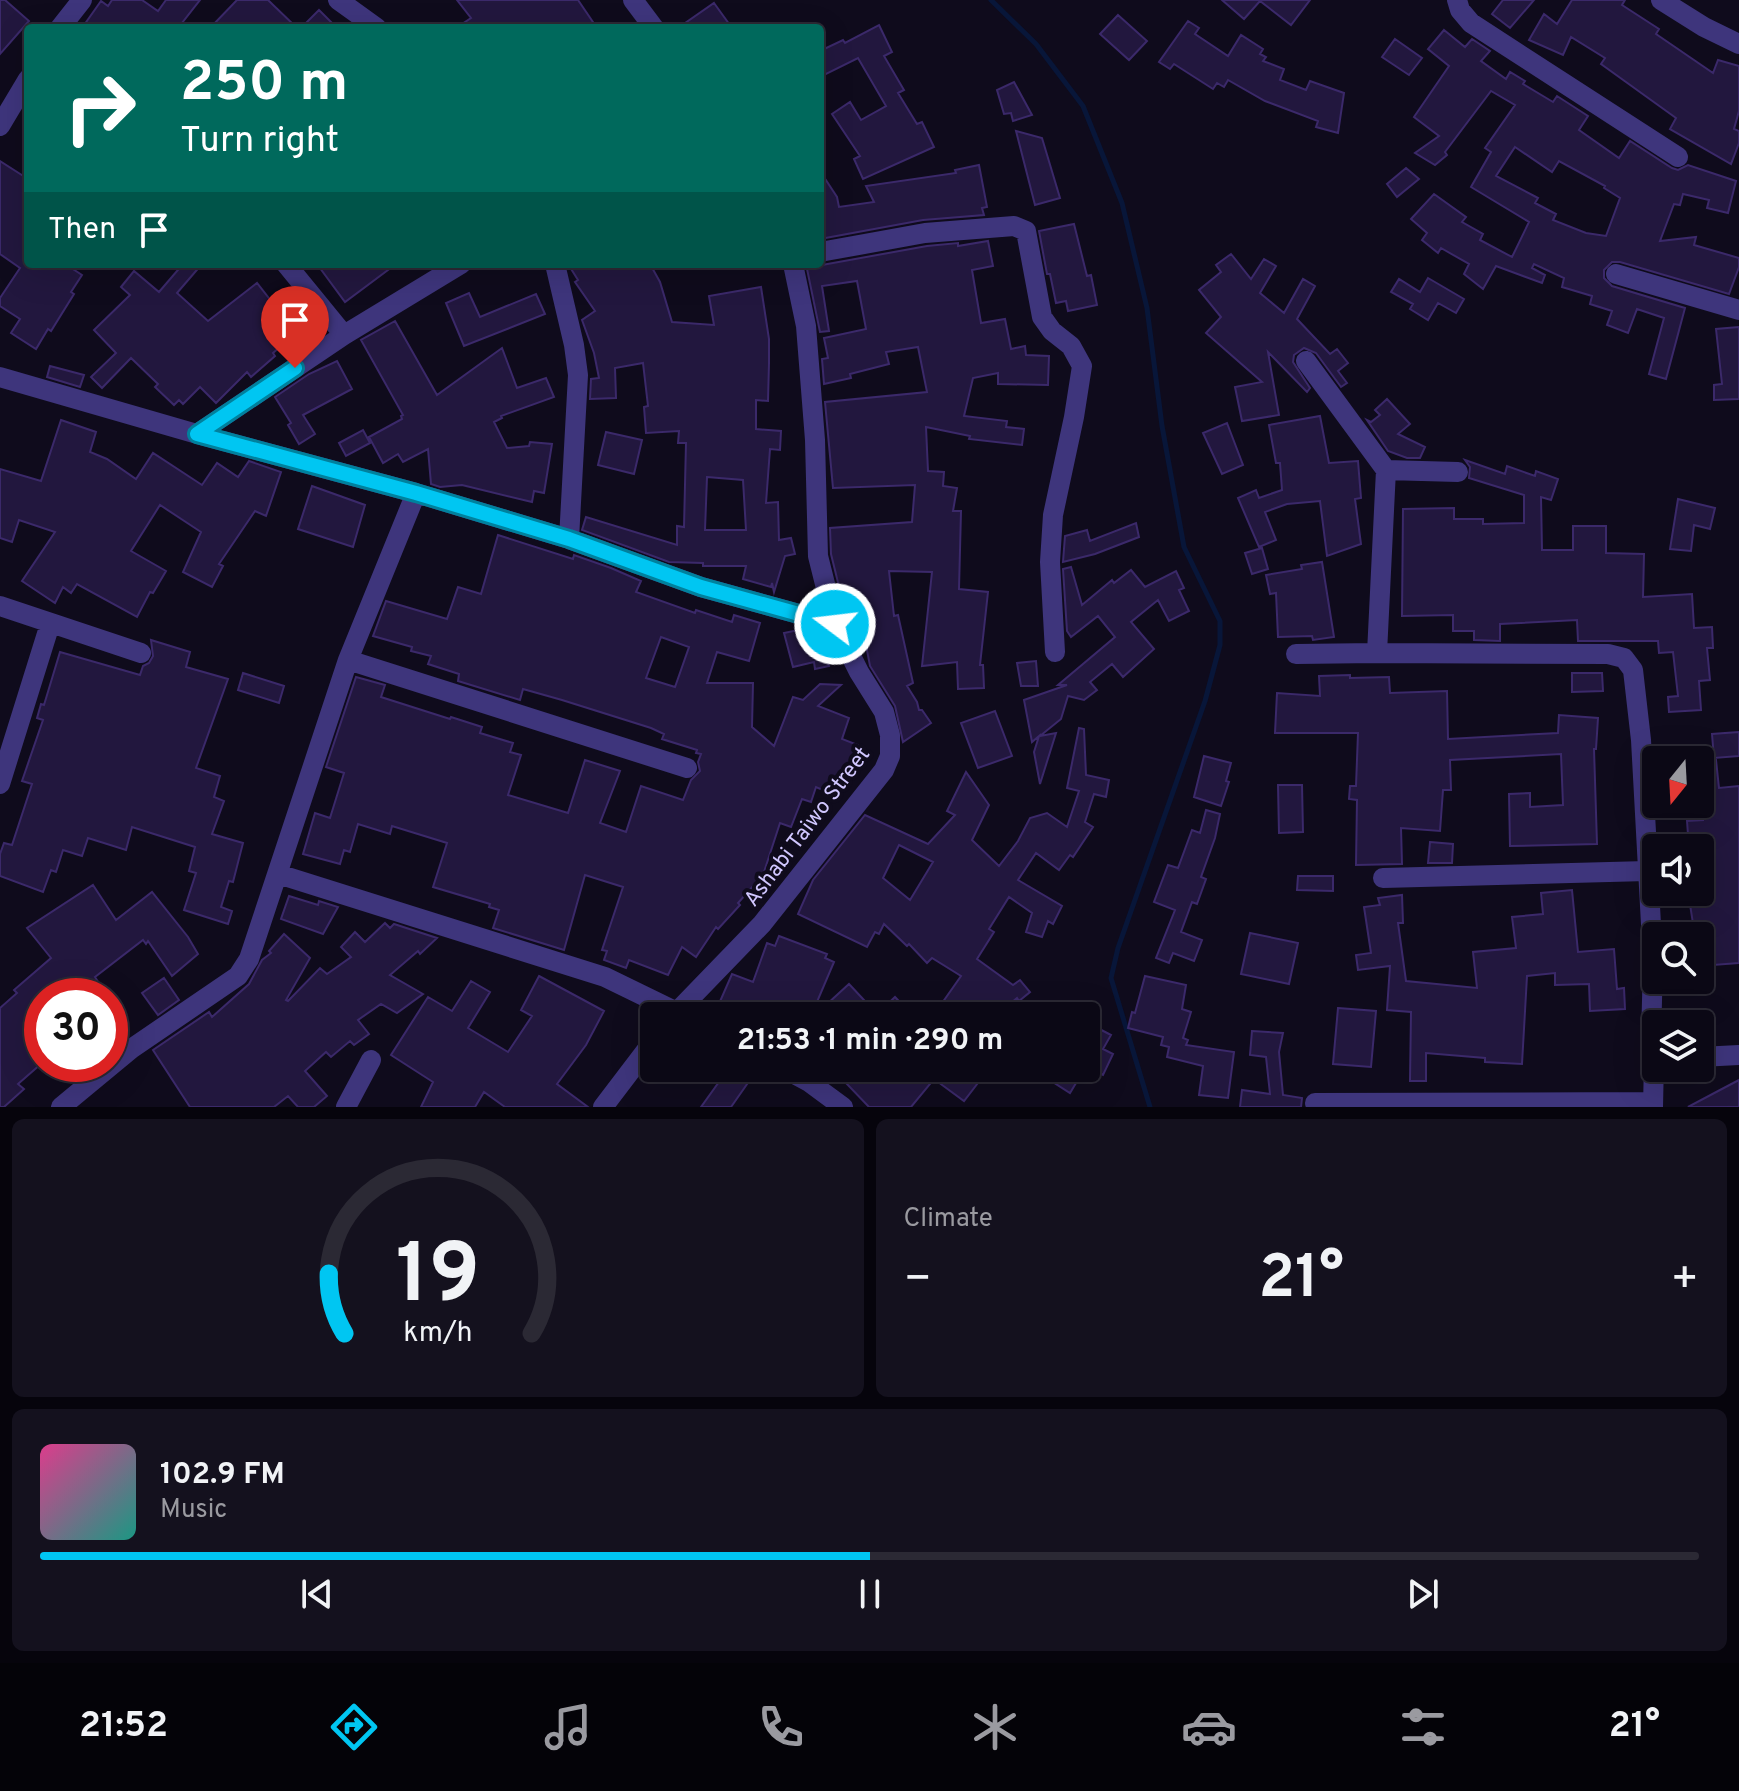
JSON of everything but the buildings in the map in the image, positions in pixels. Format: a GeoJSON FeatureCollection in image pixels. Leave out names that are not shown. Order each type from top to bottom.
{"type":"FeatureCollection","features":[{"type":"Feature","properties":{"kind":"street"},"geometry":{"type":"LineString","coordinates":[[63,24],[82,0]]}},
{"type":"Feature","properties":{"kind":"street"},"geometry":{"type":"LineString","coordinates":[[338,0],[371,24]]}},
{"type":"Feature","properties":{"kind":"street"},"geometry":{"type":"LineString","coordinates":[[633,0],[651,24]]}},
{"type":"Feature","properties":{"kind":"street"},"geometry":{"type":"LineString","coordinates":[[1457,0],[1460,10],[1471,23],[1678,157]]}},
{"type":"Feature","properties":{"kind":"street"},"geometry":{"type":"LineString","coordinates":[[1661,0],[1739,44]]}},
{"type":"Feature","properties":{"kind":"street"},"geometry":{"type":"LineString","coordinates":[[0,126],[24,86]]}},
{"type":"Feature","properties":{"kind":"street"},"geometry":{"type":"LineString","coordinates":[[824,251],[925,233],[1014,226],[1026,231],[1042,317],[1052,331],[1071,346],[1082,366],[1053,515],[1050,562],[1055,652]]}},
{"type":"Feature","properties":{"kind":"street"},"geometry":{"type":"LineString","coordinates":[[289,268],[344,335]]}},
{"type":"Feature","properties":{"kind":"street"},"geometry":{"type":"LineString","coordinates":[[197,434],[344,335],[454,268]]}},
{"type":"Feature","properties":{"kind":"street"},"geometry":{"type":"LineString","coordinates":[[556,268],[578,375],[569,539]]}},
{"type":"Feature","properties":{"kind":"street","name":"Ashabi Taiwo Street"},"geometry":{"type":"LineString","coordinates":[[690,1002],[762,924],[874,782],[890,756],[890,735],[884,712],[835,624],[818,556],[815,440],[806,326],[794,268]]}},
{"type":"Feature","properties":{"kind":"street"},"geometry":{"type":"LineString","coordinates":[[1616,274],[1739,310]]}},
{"type":"Feature","properties":{"kind":"street"},"geometry":{"type":"LineString","coordinates":[[1306,361],[1386,470],[1377,653]]}},
{"type":"Feature","properties":{"kind":"street"},"geometry":{"type":"LineString","coordinates":[[0,377],[416,493],[569,539],[701,587],[835,624]]}},
{"type":"Feature","properties":{"kind":"street"},"geometry":{"type":"LineString","coordinates":[[1386,470],[1458,472]]}},
{"type":"Feature","properties":{"kind":"street"},"geometry":{"type":"LineString","coordinates":[[61,1107],[131,1049],[238,976],[249,959],[348,660],[416,493]]}},
{"type":"Feature","properties":{"kind":"street"},"geometry":{"type":"LineString","coordinates":[[0,606],[141,653]]}},
{"type":"Feature","properties":{"kind":"street"},"geometry":{"type":"LineString","coordinates":[[0,784],[50,624]]}},
{"type":"Feature","properties":{"kind":"street"},"geometry":{"type":"LineString","coordinates":[[1296,654],[1608,654],[1624,658],[1633,670],[1641,740],[1645,834]]}},
{"type":"Feature","properties":{"kind":"street"},"geometry":{"type":"LineString","coordinates":[[348,660],[687,768]]}},
{"type":"Feature","properties":{"kind":"street"},"geometry":{"type":"LineString","coordinates":[[1383,878],[1642,871]]}},
{"type":"Feature","properties":{"kind":"street"},"geometry":{"type":"LineString","coordinates":[[278,874],[605,977],[653,1002]]}},
{"type":"Feature","properties":{"kind":"street"},"geometry":{"type":"LineString","coordinates":[[1649,906],[1652,1010]]}},
{"type":"Feature","properties":{"kind":"street"},"geometry":{"type":"LineString","coordinates":[[1714,1056],[1739,1055]]}},
{"type":"Feature","properties":{"kind":"street"},"geometry":{"type":"LineString","coordinates":[[603,1107],[640,1058]]}},
{"type":"Feature","properties":{"kind":"street"},"geometry":{"type":"LineString","coordinates":[[346,1107],[371,1060]]}},
{"type":"Feature","properties":{"kind":"street"},"geometry":{"type":"LineString","coordinates":[[809,1082],[843,1107]]}},
{"type":"Feature","properties":{"kind":"street"},"geometry":{"type":"LineString","coordinates":[[1315,1103],[1653,1105],[1654,1082]]}},
{"type":"Feature","properties":{"kind":"waterway"},"geometry":{"type":"LineString","coordinates":[[991,0],[1036,44],[1083,106],[1122,203],[1147,308],[1162,426],[1184,547],[1220,621],[1220,645],[1205,701],[1118,948],[1111,978],[1150,1107]]}},
{"type":"Feature","properties":{"kind":"route"},"geometry":{"type":"LineString","coordinates":[[295,368],[197,434],[416,493],[569,539],[701,587],[835,624]]}}]}
